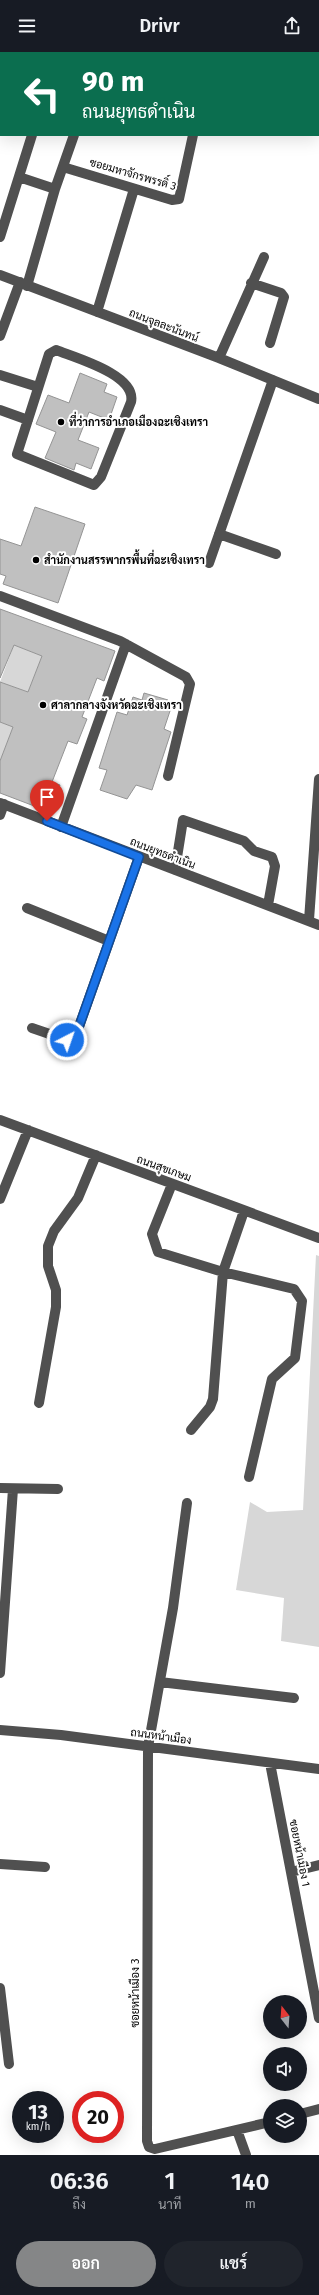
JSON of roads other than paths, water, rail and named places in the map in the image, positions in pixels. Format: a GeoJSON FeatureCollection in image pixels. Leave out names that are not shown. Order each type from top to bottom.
{"type":"FeatureCollection","features":[{"type":"Feature","properties":{"kind":"street"},"geometry":{"type":"LineString","coordinates":[[0,237],[32,136]]}},
{"type":"Feature","properties":{"kind":"street"},"geometry":{"type":"LineString","coordinates":[[0,336],[24,284],[74,136]]}},
{"type":"Feature","properties":{"kind":"street","name":"ซอยมหาจักรพรรดิ์ 3"},"geometry":{"type":"LineString","coordinates":[[63,167],[172,200],[179,199],[193,136]]}},
{"type":"Feature","properties":{"kind":"street"},"geometry":{"type":"LineString","coordinates":[[19,177],[55,189]]}},
{"type":"Feature","properties":{"kind":"street"},"geometry":{"type":"LineString","coordinates":[[97,312],[134,189]]}},
{"type":"Feature","properties":{"kind":"street"},"geometry":{"type":"LineString","coordinates":[[219,358],[251,282],[264,257]]}},
{"type":"Feature","properties":{"kind":"street","name":"ถนนจุลละนันทน์"},"geometry":{"type":"LineString","coordinates":[[0,275],[219,358],[319,399]]}},
{"type":"Feature","properties":{"kind":"street"},"geometry":{"type":"LineString","coordinates":[[251,282],[281,293],[284,297],[270,343]]}},
{"type":"Feature","properties":{"kind":"street"},"geometry":{"type":"LineString","coordinates":[[54,350],[101,368],[124,382],[131,395],[131,402],[98,482],[91,485],[19,457],[16,451],[28,420],[49,354],[54,350]]}},
{"type":"Feature","properties":{"kind":"street"},"geometry":{"type":"LineString","coordinates":[[0,375],[38,387]]}},
{"type":"Feature","properties":{"kind":"street"},"geometry":{"type":"LineString","coordinates":[[209,563],[273,380]]}},
{"type":"Feature","properties":{"kind":"street"},"geometry":{"type":"LineString","coordinates":[[0,410],[28,420]]}},
{"type":"Feature","properties":{"kind":"street"},"geometry":{"type":"LineString","coordinates":[[219,534],[276,554]]}},
{"type":"Feature","properties":{"kind":"street"},"geometry":{"type":"LineString","coordinates":[[0,596],[126,644],[179,672],[186,678],[190,684],[168,776]]}},
{"type":"Feature","properties":{"kind":"street"},"geometry":{"type":"LineString","coordinates":[[61,827],[126,644]]}},
{"type":"Feature","properties":{"kind":"street"},"geometry":{"type":"LineString","coordinates":[[308,920],[319,779]]}},
{"type":"Feature","properties":{"kind":"street"},"geometry":{"type":"LineString","coordinates":[[0,815],[2,804]]}},
{"type":"Feature","properties":{"kind":"street","name":"ถนนยุทธดำเนิน"},"geometry":{"type":"LineString","coordinates":[[2,804],[319,925]]}},
{"type":"Feature","properties":{"kind":"street"},"geometry":{"type":"LineString","coordinates":[[175,870],[183,820],[244,841],[254,851],[268,855],[274,861],[275,866],[268,905]]}},
{"type":"Feature","properties":{"kind":"street"},"geometry":{"type":"LineString","coordinates":[[32,1028],[67,1040],[76,1035],[139,857]]}},
{"type":"Feature","properties":{"kind":"street"},"geometry":{"type":"LineString","coordinates":[[27,908],[109,941]]}},
{"type":"Feature","properties":{"kind":"street","name":"ถนนสุขเกษม"},"geometry":{"type":"LineString","coordinates":[[0,1120],[319,1238]]}},
{"type":"Feature","properties":{"kind":"street"},"geometry":{"type":"LineString","coordinates":[[0,1199],[28,1130]]}},
{"type":"Feature","properties":{"kind":"street"},"geometry":{"type":"LineString","coordinates":[[40,1403],[56,1307],[56,1290],[48,1266],[48,1246],[54,1231],[78,1198],[96,1155]]}},
{"type":"Feature","properties":{"kind":"street"},"geometry":{"type":"LineString","coordinates":[[172,1184],[152,1234],[158,1252],[223,1272],[294,1289],[302,1301],[295,1358],[272,1379],[249,1477]]}},
{"type":"Feature","properties":{"kind":"street"},"geometry":{"type":"LineString","coordinates":[[191,1430],[210,1407],[213,1400],[223,1272],[244,1211]]}},
{"type":"Feature","properties":{"kind":"street"},"geometry":{"type":"LineString","coordinates":[[0,1488],[58,1489]]}},
{"type":"Feature","properties":{"kind":"street"},"geometry":{"type":"LineString","coordinates":[[0,1673],[13,1489]]}},
{"type":"Feature","properties":{"kind":"street"},"geometry":{"type":"LineString","coordinates":[[148,1747],[173,1608],[186,1503]]}},
{"type":"Feature","properties":{"kind":"street"},"geometry":{"type":"LineString","coordinates":[[160,1682],[294,1698]]}},
{"type":"Feature","properties":{"kind":"street","name":"ถนนหน้าเมือง"},"geometry":{"type":"LineString","coordinates":[[0,1730],[61,1735],[319,1769]]}},
{"type":"Feature","properties":{"kind":"street","name":"ซอยหน้าเมือง 3"},"geometry":{"type":"LineString","coordinates":[[148,1747],[146,2141],[150,2147],[155,2149],[263,2124]]}},
{"type":"Feature","properties":{"kind":"street","name":"ซอยหน้าเมือง 1"},"geometry":{"type":"LineString","coordinates":[[270,1763],[319,2018]]}},
{"type":"Feature","properties":{"kind":"street"},"geometry":{"type":"LineString","coordinates":[[0,1864],[45,1866]]}},
{"type":"Feature","properties":{"kind":"street"},"geometry":{"type":"LineString","coordinates":[[291,1872],[319,1865]]}},
{"type":"Feature","properties":{"kind":"street"},"geometry":{"type":"LineString","coordinates":[[0,1988],[9,2064]]}},
{"type":"Feature","properties":{"kind":"street"},"geometry":{"type":"LineString","coordinates":[[307,2112],[319,2109]]}},
{"type":"Feature","properties":{"kind":"street"},"geometry":{"type":"LineString","coordinates":[[237,2130],[246,2155]]}},
{"type":"Feature","properties":{"kind":"place","name":"ที่ว่าการอำเภอเมืองฉะเชิงเทรา"},"geometry":{"type":"Point","coordinates":[61,422]}},
{"type":"Feature","properties":{"kind":"place","name":"สำนักงานสรรพากรพื้นที่ฉะเชิงเทรา"},"geometry":{"type":"Point","coordinates":[36,560]}},
{"type":"Feature","properties":{"kind":"place","name":"ศาลากลางจังหวัดฉะเชิงเทรา"},"geometry":{"type":"Point","coordinates":[43,705]}}]}
